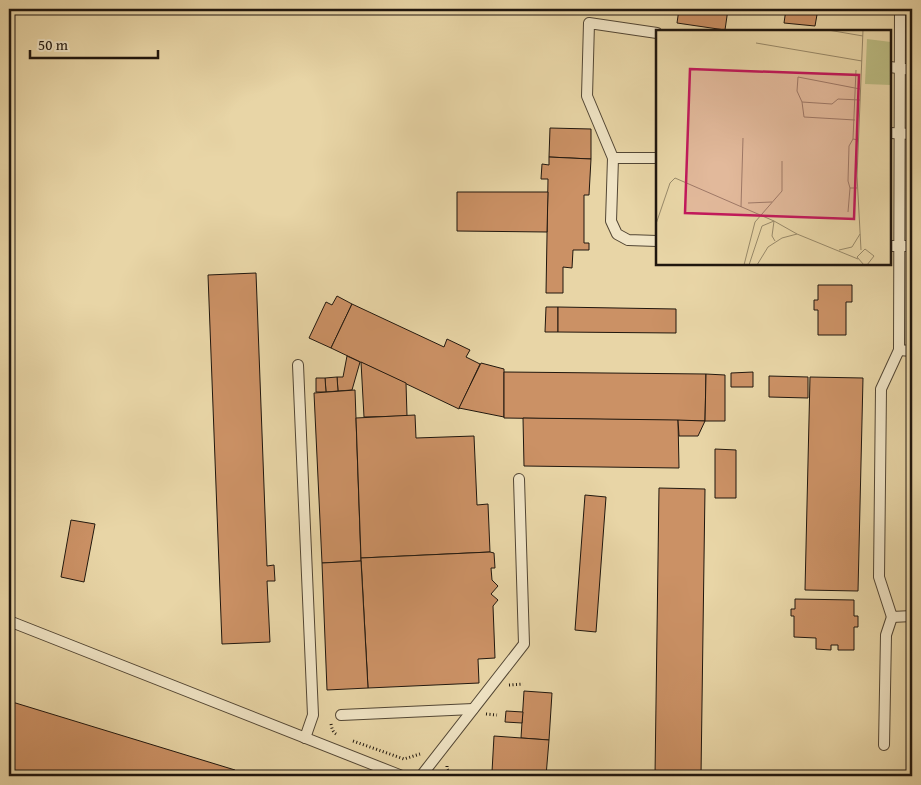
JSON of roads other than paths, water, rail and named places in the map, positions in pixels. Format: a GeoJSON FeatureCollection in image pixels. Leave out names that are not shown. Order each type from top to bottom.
{"type":"FeatureCollection","features":[{"type":"Feature","properties":{"kind":"lane"},"geometry":{"type":"LineString","coordinates":[[884,745],[886,634],[892,617],[879,577],[881,389],[899,350],[894,246],[895,68],[900,9]]}},
{"type":"Feature","properties":{"kind":"lane"},"geometry":{"type":"LineString","coordinates":[[656,33],[589,23],[587,96],[613,158],[611,221],[617,234],[628,240],[656,240]]}},
{"type":"Feature","properties":{"kind":"lane"},"geometry":{"type":"LineString","coordinates":[[895,68],[912,70]]}},
{"type":"Feature","properties":{"kind":"lane"},"geometry":{"type":"LineString","coordinates":[[895,133],[912,134]]}},
{"type":"Feature","properties":{"kind":"lane"},"geometry":{"type":"LineString","coordinates":[[613,158],[656,158]]}},
{"type":"Feature","properties":{"kind":"lane"},"geometry":{"type":"LineString","coordinates":[[894,246],[912,246]]}},
{"type":"Feature","properties":{"kind":"lane"},"geometry":{"type":"LineString","coordinates":[[899,350],[912,350]]}},
{"type":"Feature","properties":{"kind":"lane"},"geometry":{"type":"LineString","coordinates":[[298,365],[313,715],[305,738]]}},
{"type":"Feature","properties":{"kind":"lane"},"geometry":{"type":"LineString","coordinates":[[421,776],[524,644],[518,479]]}},
{"type":"Feature","properties":{"kind":"lane"},"geometry":{"type":"LineString","coordinates":[[892,617],[912,616]]}},
{"type":"Feature","properties":{"kind":"lane"},"geometry":{"type":"LineString","coordinates":[[9,621],[402,776]]}},
{"type":"Feature","properties":{"kind":"lane"},"geometry":{"type":"LineString","coordinates":[[341,715],[473,709]]}}]}
